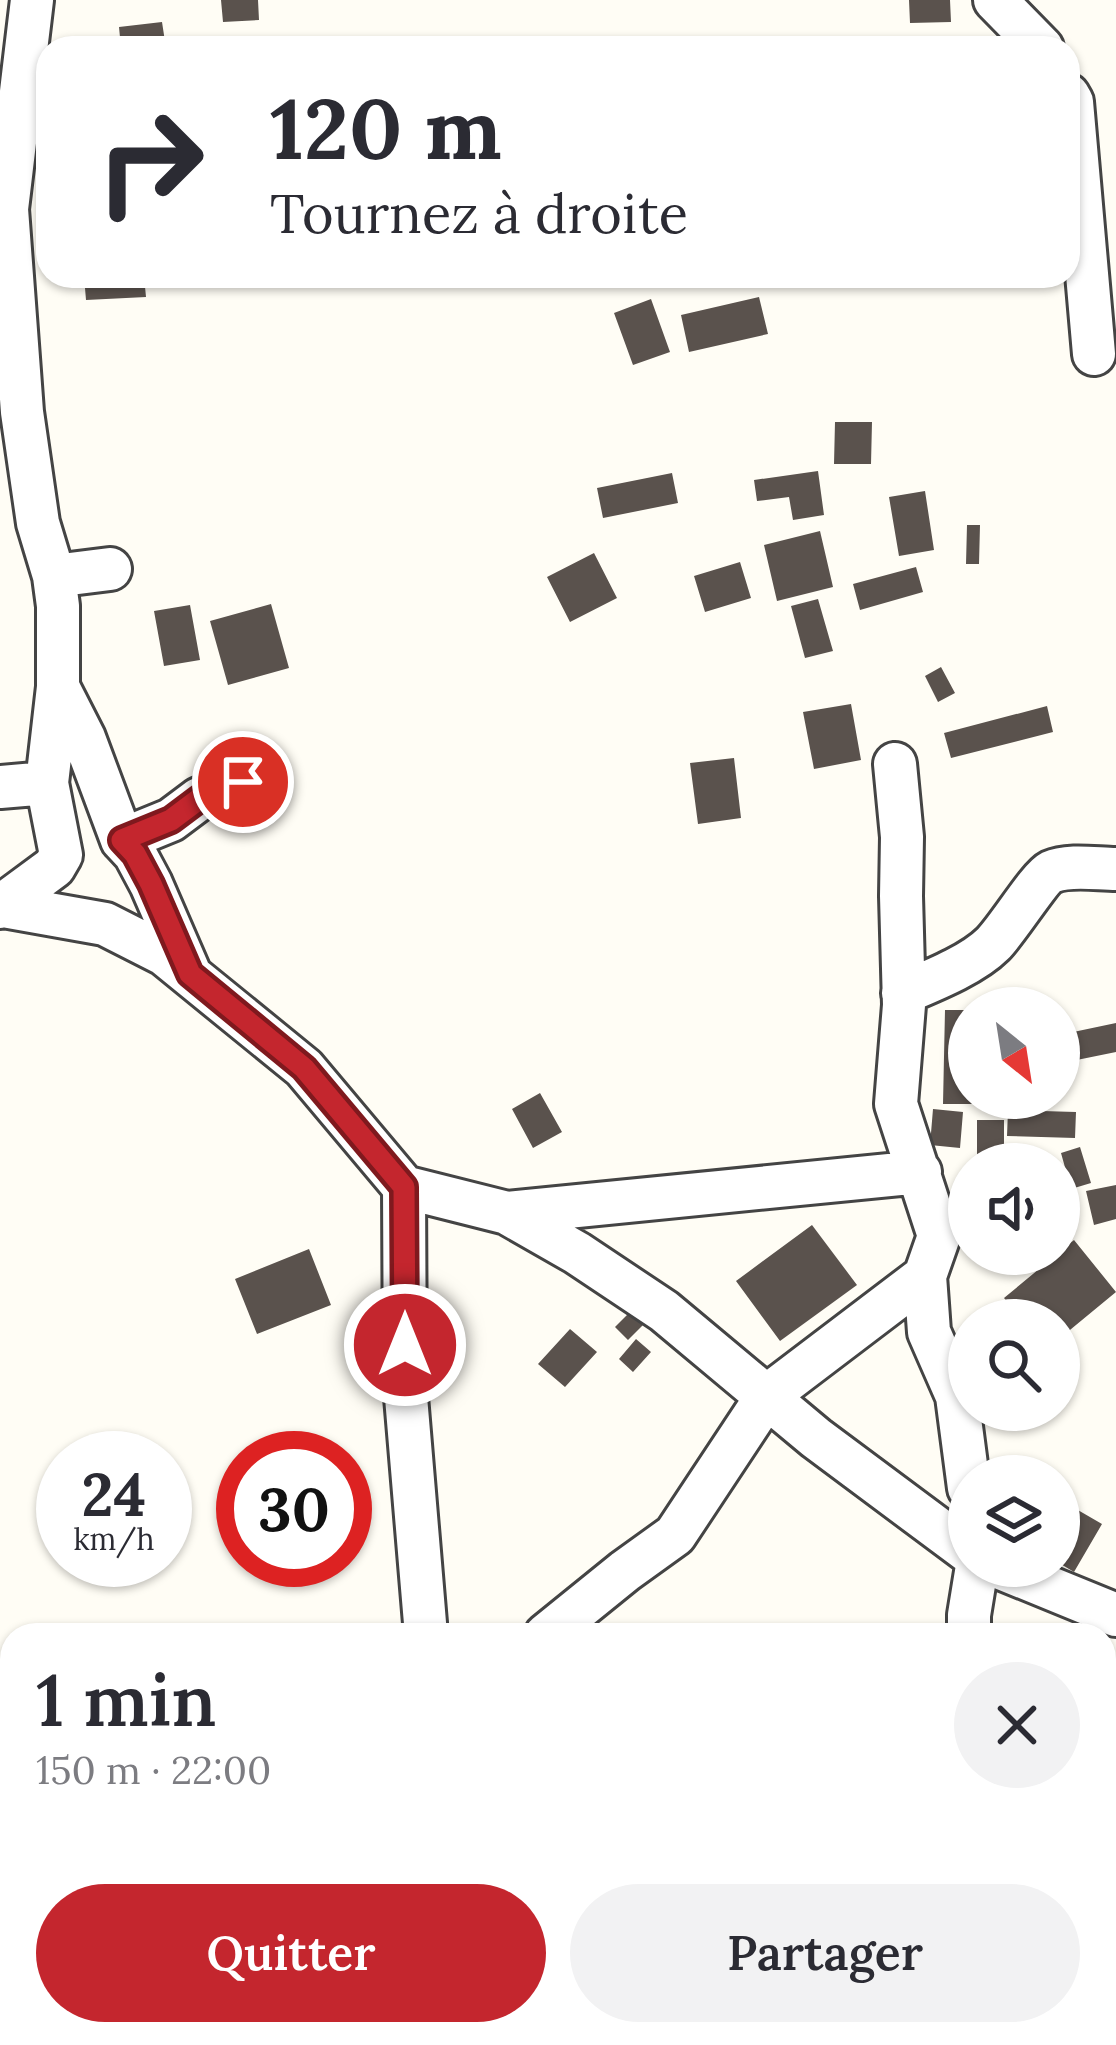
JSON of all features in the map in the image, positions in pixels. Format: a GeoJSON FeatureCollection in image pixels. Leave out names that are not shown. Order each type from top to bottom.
{"type":"FeatureCollection","features":[{"type":"Feature","properties":{"kind":"street"},"geometry":{"type":"LineString","coordinates":[[32,0],[3,209],[22,412],[14,465],[38,523],[58,606],[58,687],[47,783],[58,861],[105,924]]}},
{"type":"Feature","properties":{"kind":"street"},"geometry":{"type":"LineString","coordinates":[[995,0],[1030,36]]}},
{"type":"Feature","properties":{"kind":"street"},"geometry":{"type":"LineString","coordinates":[[1080,194],[1094,354]]}},
{"type":"Feature","properties":{"kind":"street"},"geometry":{"type":"LineString","coordinates":[[54,575],[110,569]]}},
{"type":"Feature","properties":{"kind":"street"},"geometry":{"type":"LineString","coordinates":[[58,687],[84,738],[122,840],[151,884],[190,974]]}},
{"type":"Feature","properties":{"kind":"street"},"geometry":{"type":"LineString","coordinates":[[895,764],[902,837],[903,993],[896,1105],[939,1236],[925,1276],[929,1332],[957,1396],[965,1455]]}},
{"type":"Feature","properties":{"kind":"street"},"geometry":{"type":"LineString","coordinates":[[122,840],[171,820],[199,799],[243,782]]}},
{"type":"Feature","properties":{"kind":"street"},"geometry":{"type":"LineString","coordinates":[[0,787],[47,783]]}},
{"type":"Feature","properties":{"kind":"street"},"geometry":{"type":"LineString","coordinates":[[1,894],[58,861]]}},
{"type":"Feature","properties":{"kind":"street"},"geometry":{"type":"LineString","coordinates":[[903,993],[990,948],[1046,874],[1063,868],[1116,869]]}},
{"type":"Feature","properties":{"kind":"street"},"geometry":{"type":"LineString","coordinates":[[1,894],[105,924],[164,954],[304,1068],[404,1187],[507,1213],[577,1253],[664,1311],[816,1438],[948,1536]]}},
{"type":"Feature","properties":{"kind":"street"},"geometry":{"type":"LineString","coordinates":[[507,1213],[920,1172]]}},
{"type":"Feature","properties":{"kind":"street"},"geometry":{"type":"LineString","coordinates":[[404,1187],[405,1384],[426,1623]]}},
{"type":"Feature","properties":{"kind":"street"},"geometry":{"type":"LineString","coordinates":[[562,1623],[675,1534],[767,1396],[925,1276]]}},
{"type":"Feature","properties":{"kind":"street"},"geometry":{"type":"LineString","coordinates":[[969,1623],[974,1587]]}},
{"type":"Feature","properties":{"kind":"street"},"geometry":{"type":"LineString","coordinates":[[1047,1587],[1116,1615]]}},
{"type":"Feature","properties":{"kind":"building"},"geometry":{"type":"Polygon","coordinates":[[[221,0],[258,0],[259,20],[223,22],[221,0]]]}},
{"type":"Feature","properties":{"kind":"building"},"geometry":{"type":"Polygon","coordinates":[[[909,0],[950,0],[951,22],[910,23],[909,0]]]}},
{"type":"Feature","properties":{"kind":"building"},"geometry":{"type":"Polygon","coordinates":[[[162,22],[164,36],[120,36],[119,27],[162,22]]]}},
{"type":"Feature","properties":{"kind":"building"},"geometry":{"type":"Polygon","coordinates":[[[85,288],[145,288],[146,297],[86,300],[85,288]]]}},
{"type":"Feature","properties":{"kind":"building"},"geometry":{"type":"Polygon","coordinates":[[[759,297],[768,334],[689,352],[681,315],[759,297]]]}},
{"type":"Feature","properties":{"kind":"building"},"geometry":{"type":"Polygon","coordinates":[[[651,299],[670,352],[633,365],[614,313],[651,299]]]}},
{"type":"Feature","properties":{"kind":"building"},"geometry":{"type":"Polygon","coordinates":[[[835,422],[872,422],[871,464],[834,464],[835,422]]]}},
{"type":"Feature","properties":{"kind":"building"},"geometry":{"type":"Polygon","coordinates":[[[818,471],[824,515],[793,520],[789,497],[757,501],[754,480],[818,471]]]}},
{"type":"Feature","properties":{"kind":"building"},"geometry":{"type":"Polygon","coordinates":[[[672,473],[678,503],[603,518],[597,488],[672,473]]]}},
{"type":"Feature","properties":{"kind":"building"},"geometry":{"type":"Polygon","coordinates":[[[925,491],[934,550],[899,556],[889,497],[925,491]]]}},
{"type":"Feature","properties":{"kind":"building"},"geometry":{"type":"Polygon","coordinates":[[[967,525],[980,525],[979,564],[966,564],[967,525]]]}},
{"type":"Feature","properties":{"kind":"building"},"geometry":{"type":"Polygon","coordinates":[[[820,531],[833,587],[777,601],[764,545],[820,531]]]}},
{"type":"Feature","properties":{"kind":"building"},"geometry":{"type":"Polygon","coordinates":[[[594,553],[617,598],[570,622],[547,577],[594,553]]]}},
{"type":"Feature","properties":{"kind":"building"},"geometry":{"type":"Polygon","coordinates":[[[740,562],[751,598],[705,612],[694,576],[740,562]]]}},
{"type":"Feature","properties":{"kind":"building"},"geometry":{"type":"Polygon","coordinates":[[[916,567],[923,592],[860,610],[853,584],[916,567]]]}},
{"type":"Feature","properties":{"kind":"building"},"geometry":{"type":"Polygon","coordinates":[[[818,599],[833,651],[805,658],[791,606],[818,599]]]}},
{"type":"Feature","properties":{"kind":"building"},"geometry":{"type":"Polygon","coordinates":[[[271,604],[289,668],[228,685],[210,621],[271,604]]]}},
{"type":"Feature","properties":{"kind":"building"},"geometry":{"type":"Polygon","coordinates":[[[190,605],[200,660],[164,666],[154,611],[190,605]]]}},
{"type":"Feature","properties":{"kind":"building"},"geometry":{"type":"Polygon","coordinates":[[[941,667],[955,693],[938,702],[925,676],[941,667]]]}},
{"type":"Feature","properties":{"kind":"building"},"geometry":{"type":"Polygon","coordinates":[[[851,704],[861,760],[814,769],[803,712],[851,704]]]}},
{"type":"Feature","properties":{"kind":"building"},"geometry":{"type":"Polygon","coordinates":[[[1047,706],[1053,732],[951,758],[944,733],[1047,706]]]}},
{"type":"Feature","properties":{"kind":"building"},"geometry":{"type":"Polygon","coordinates":[[[734,758],[741,818],[698,824],[690,763],[734,758]]]}},
{"type":"Feature","properties":{"kind":"building"},"geometry":{"type":"Polygon","coordinates":[[[945,1010],[948,1010],[948,1104],[943,1104],[945,1010]]]}},
{"type":"Feature","properties":{"kind":"building"},"geometry":{"type":"Polygon","coordinates":[[[1116,1023],[1116,1052],[1080,1059],[1080,1031],[1116,1023]]]}},
{"type":"Feature","properties":{"kind":"building"},"geometry":{"type":"Polygon","coordinates":[[[540,1093],[562,1132],[533,1148],[512,1109],[540,1093]]]}},
{"type":"Feature","properties":{"kind":"building"},"geometry":{"type":"Polygon","coordinates":[[[933,1109],[948,1110],[948,1119],[962,1119],[960,1143],[930,1145],[933,1109]]]}},
{"type":"Feature","properties":{"kind":"building"},"geometry":{"type":"Polygon","coordinates":[[[1008,1119],[1076,1119],[1075,1138],[1007,1136],[1008,1119]]]}},
{"type":"Feature","properties":{"kind":"building"},"geometry":{"type":"Polygon","coordinates":[[[977,1120],[1004,1120],[1004,1143],[977,1143],[977,1120]]]}},
{"type":"Feature","properties":{"kind":"building"},"geometry":{"type":"Polygon","coordinates":[[[1080,1147],[1091,1183],[1080,1186],[1080,1147]]]}},
{"type":"Feature","properties":{"kind":"building"},"geometry":{"type":"Polygon","coordinates":[[[1116,1185],[1116,1219],[1094,1225],[1086,1191],[1116,1185]]]}},
{"type":"Feature","properties":{"kind":"building"},"geometry":{"type":"Polygon","coordinates":[[[812,1225],[857,1285],[780,1341],[736,1281],[812,1225]]]}},
{"type":"Feature","properties":{"kind":"building"},"geometry":{"type":"Polygon","coordinates":[[[1080,1247],[1116,1292],[1080,1322],[1080,1299],[1004,1298],[1032,1275],[1080,1275],[1080,1247]]]}},
{"type":"Feature","properties":{"kind":"building"},"geometry":{"type":"Polygon","coordinates":[[[309,1249],[331,1305],[257,1334],[235,1279],[309,1249]]]}},
{"type":"Feature","properties":{"kind":"building"},"geometry":{"type":"Polygon","coordinates":[[[636,1306],[649,1319],[628,1340],[615,1327],[636,1306]]]}},
{"type":"Feature","properties":{"kind":"building"},"geometry":{"type":"Polygon","coordinates":[[[570,1329],[597,1352],[565,1387],[538,1364],[570,1329]]]}},
{"type":"Feature","properties":{"kind":"building"},"geometry":{"type":"Polygon","coordinates":[[[636,1339],[651,1352],[633,1372],[619,1359],[636,1339]]]}},
{"type":"Feature","properties":{"kind":"building"},"geometry":{"type":"Polygon","coordinates":[[[1080,1511],[1102,1524],[1080,1562],[1080,1511]]]}},
{"type":"Feature","properties":{"kind":"route"},"geometry":{"type":"LineString","coordinates":[[243,782],[199,799],[171,820],[122,840],[151,884],[190,974],[304,1068],[404,1187],[405,1345]]}}]}
